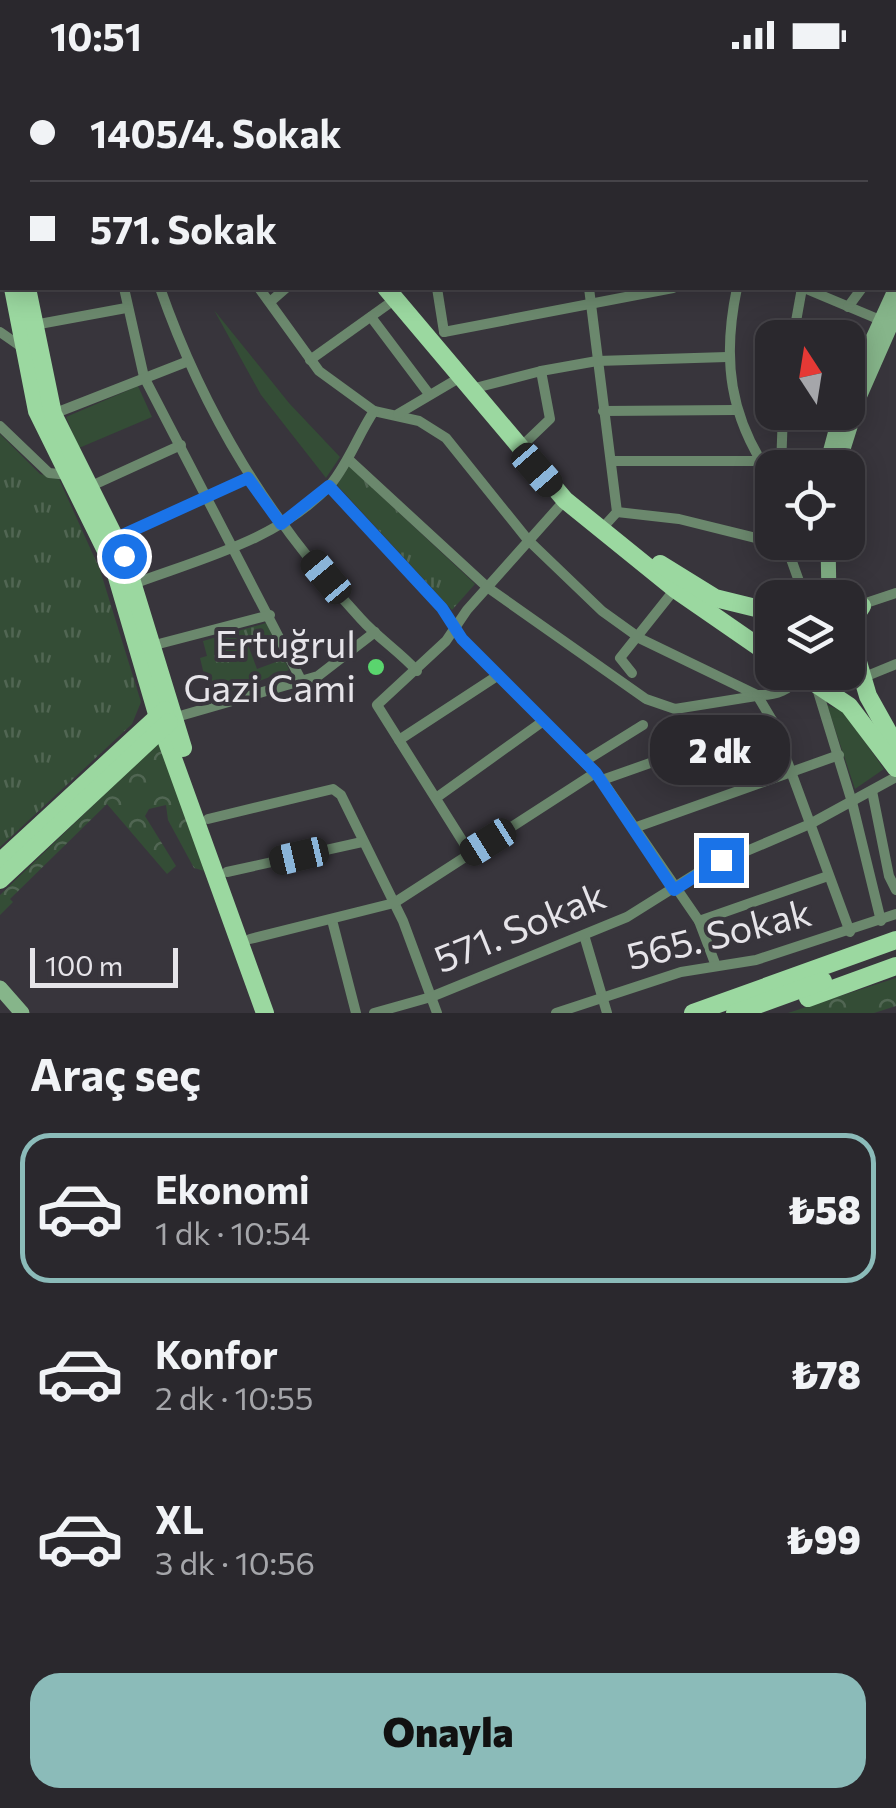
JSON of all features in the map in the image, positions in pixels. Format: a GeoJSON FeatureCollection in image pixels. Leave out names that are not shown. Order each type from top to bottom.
{"type":"FeatureCollection","features":[{"type":"Feature","properties":{"kind":"main road"},"geometry":{"type":"LineString","coordinates":[[13,290],[37,411],[114,567],[265,1001],[276,1013]]}},
{"type":"Feature","properties":{"kind":"main road"},"geometry":{"type":"LineString","coordinates":[[27,290],[53,414],[116,538],[133,584],[166,717],[208,819],[250,939],[265,1001]]}},
{"type":"Feature","properties":{"kind":"main road"},"geometry":{"type":"LineString","coordinates":[[393,292],[441,335],[527,442],[612,518],[700,591],[733,605],[755,609]]}},
{"type":"Feature","properties":{"kind":"main road"},"geometry":{"type":"LineString","coordinates":[[393,292],[459,378],[565,500],[675,590],[755,644]]}},
{"type":"Feature","properties":{"kind":"main road"},"geometry":{"type":"LineString","coordinates":[[823,690],[852,710],[896,768]]}},
{"type":"Feature","properties":{"kind":"main road"},"geometry":{"type":"LineString","coordinates":[[860,690],[896,745]]}},
{"type":"Feature","properties":{"kind":"main road"},"geometry":{"type":"LineString","coordinates":[[0,862],[166,717]]}},
{"type":"Feature","properties":{"kind":"main road"},"geometry":{"type":"LineString","coordinates":[[0,880],[166,717]]}},
{"type":"Feature","properties":{"kind":"main road"},"geometry":{"type":"LineString","coordinates":[[726,1008],[888,924]]}},
{"type":"Feature","properties":{"kind":"main road"},"geometry":{"type":"LineString","coordinates":[[726,1008],[896,940]]}},
{"type":"Feature","properties":{"kind":"main road"},"geometry":{"type":"LineString","coordinates":[[694,1013],[726,1008],[896,953]]}},
{"type":"Feature","properties":{"kind":"main road"},"geometry":{"type":"LineString","coordinates":[[759,1013],[896,966]]}},
{"type":"Feature","properties":{"kind":"street"},"geometry":{"type":"LineString","coordinates":[[124,290],[144,376],[300,678]]}},
{"type":"Feature","properties":{"kind":"street"},"geometry":{"type":"LineString","coordinates":[[161,290],[186,362],[248,478],[281,524],[376,632],[417,671]]}},
{"type":"Feature","properties":{"kind":"street"},"geometry":{"type":"LineString","coordinates":[[261,290],[310,360],[331,382],[374,412],[398,414],[446,438],[528,540],[570,584],[636,636],[757,696],[772,720],[850,932]]}},
{"type":"Feature","properties":{"kind":"street"},"geometry":{"type":"LineString","coordinates":[[270,302],[284,290]]}},
{"type":"Feature","properties":{"kind":"street"},"geometry":{"type":"LineString","coordinates":[[437,290],[441,335],[662,290]]}},
{"type":"Feature","properties":{"kind":"street"},"geometry":{"type":"LineString","coordinates":[[589,290],[611,461],[612,518],[679,519],[755,537]]}},
{"type":"Feature","properties":{"kind":"street"},"geometry":{"type":"LineString","coordinates":[[737,290],[726,357],[735,410],[755,450]]}},
{"type":"Feature","properties":{"kind":"street"},"geometry":{"type":"LineString","coordinates":[[797,320],[803,290]]}},
{"type":"Feature","properties":{"kind":"street"},"geometry":{"type":"LineString","coordinates":[[808,290],[888,319]]}},
{"type":"Feature","properties":{"kind":"street"},"geometry":{"type":"LineString","coordinates":[[848,307],[861,290]]}},
{"type":"Feature","properties":{"kind":"street"},"geometry":{"type":"LineString","coordinates":[[843,450],[895,290]]}},
{"type":"Feature","properties":{"kind":"street"},"geometry":{"type":"LineString","coordinates":[[310,360],[371,317],[393,292]]}},
{"type":"Feature","properties":{"kind":"street"},"geometry":{"type":"LineString","coordinates":[[34,326],[126,308]]}},
{"type":"Feature","properties":{"kind":"street"},"geometry":{"type":"LineString","coordinates":[[371,317],[429,394]]}},
{"type":"Feature","properties":{"kind":"street"},"geometry":{"type":"LineString","coordinates":[[865,362],[888,319]]}},
{"type":"Feature","properties":{"kind":"street"},"geometry":{"type":"LineString","coordinates":[[0,332],[23,348]]}},
{"type":"Feature","properties":{"kind":"street"},"geometry":{"type":"LineString","coordinates":[[480,386],[597,360],[726,357]]}},
{"type":"Feature","properties":{"kind":"street"},"geometry":{"type":"LineString","coordinates":[[53,414],[186,362]]}},
{"type":"Feature","properties":{"kind":"street"},"geometry":{"type":"LineString","coordinates":[[527,442],[550,418],[540,371]]}},
{"type":"Feature","properties":{"kind":"street"},"geometry":{"type":"LineString","coordinates":[[398,414],[459,378]]}},
{"type":"Feature","properties":{"kind":"street"},"geometry":{"type":"LineString","coordinates":[[603,412],[735,410]]}},
{"type":"Feature","properties":{"kind":"street"},"geometry":{"type":"LineString","coordinates":[[133,584],[233,547],[281,524],[329,486],[374,412]]}},
{"type":"Feature","properties":{"kind":"street"},"geometry":{"type":"LineString","coordinates":[[0,426],[48,474],[69,475]]}},
{"type":"Feature","properties":{"kind":"street"},"geometry":{"type":"LineString","coordinates":[[89,486],[181,445]]}},
{"type":"Feature","properties":{"kind":"street"},"geometry":{"type":"LineString","coordinates":[[348,459],[486,587],[606,675],[665,707],[771,696],[784,690]]}},
{"type":"Feature","properties":{"kind":"street"},"geometry":{"type":"LineString","coordinates":[[611,461],[755,461]]}},
{"type":"Feature","properties":{"kind":"street"},"geometry":{"type":"LineString","coordinates":[[116,538],[210,499],[248,478]]}},
{"type":"Feature","properties":{"kind":"street"},"geometry":{"type":"LineString","coordinates":[[329,486],[442,608],[455,630],[497,676],[598,777],[699,922],[716,966]]}},
{"type":"Feature","properties":{"kind":"street"},"geometry":{"type":"LineString","coordinates":[[470,853],[377,705],[417,671],[455,630],[486,587],[565,500]]}},
{"type":"Feature","properties":{"kind":"street"},"geometry":{"type":"LineString","coordinates":[[632,674],[620,658],[675,590]]}},
{"type":"Feature","properties":{"kind":"street"},"geometry":{"type":"LineString","coordinates":[[865,604],[896,593]]}},
{"type":"Feature","properties":{"kind":"street"},"geometry":{"type":"LineString","coordinates":[[151,646],[270,615]]}},
{"type":"Feature","properties":{"kind":"street"},"geometry":{"type":"LineString","coordinates":[[166,717],[318,676],[376,632]]}},
{"type":"Feature","properties":{"kind":"street"},"geometry":{"type":"LineString","coordinates":[[865,671],[896,664]]}},
{"type":"Feature","properties":{"kind":"street"},"geometry":{"type":"LineString","coordinates":[[399,740],[497,676]]}},
{"type":"Feature","properties":{"kind":"street"},"geometry":{"type":"LineString","coordinates":[[813,690],[839,756],[888,924]]}},
{"type":"Feature","properties":{"kind":"street"},"geometry":{"type":"LineString","coordinates":[[250,939],[394,903],[598,777],[772,720]]}},
{"type":"Feature","properties":{"kind":"street"},"geometry":{"type":"LineString","coordinates":[[436,798],[542,722]]}},
{"type":"Feature","properties":{"kind":"street"},"geometry":{"type":"LineString","coordinates":[[585,761],[643,725]]}},
{"type":"Feature","properties":{"kind":"street"},"geometry":{"type":"LineString","coordinates":[[634,828],[839,756]]}},
{"type":"Feature","properties":{"kind":"street","name":"571. Sokak"},"geometry":{"type":"LineString","coordinates":[[374,1013],[431,997],[584,935],[674,890],[721,860],[810,824],[896,777]]}},
{"type":"Feature","properties":{"kind":"street"},"geometry":{"type":"LineString","coordinates":[[208,819],[333,789],[341,795],[394,903],[438,1013]]}},
{"type":"Feature","properties":{"kind":"street"},"geometry":{"type":"LineString","coordinates":[[872,791],[896,890]]}},
{"type":"Feature","properties":{"kind":"street"},"geometry":{"type":"LineString","coordinates":[[226,872],[362,842]]}},
{"type":"Feature","properties":{"kind":"street"},"geometry":{"type":"LineString","coordinates":[[699,922],[828,876]]}},
{"type":"Feature","properties":{"kind":"street","name":"565. Sokak"},"geometry":{"type":"LineString","coordinates":[[556,1013],[602,996],[888,924],[896,914]]}},
{"type":"Feature","properties":{"kind":"street"},"geometry":{"type":"LineString","coordinates":[[332,920],[356,1013]]}},
{"type":"Feature","properties":{"kind":"street"},"geometry":{"type":"LineString","coordinates":[[584,935],[606,1013]]}},
{"type":"Feature","properties":{"kind":"street"},"geometry":{"type":"LineString","coordinates":[[0,988],[22,1013]]}},
{"type":"Feature","properties":{"kind":"green space"},"geometry":{"type":"Polygon","coordinates":[[[214,310],[289,403],[340,457],[326,478],[261,395],[214,310]]]}},
{"type":"Feature","properties":{"kind":"green space"},"geometry":{"type":"Polygon","coordinates":[[[138,386],[152,417],[79,448],[66,417],[138,386]]]}},
{"type":"Feature","properties":{"kind":"green space"},"geometry":{"type":"Polygon","coordinates":[[[0,434],[40,474],[59,479],[100,570],[141,702],[132,724],[0,847],[0,434]]]}},
{"type":"Feature","properties":{"kind":"green space"},"geometry":{"type":"Polygon","coordinates":[[[349,466],[475,584],[452,610],[337,485],[349,466]]]}},
{"type":"Feature","properties":{"kind":"green space"},"geometry":{"type":"Polygon","coordinates":[[[266,623],[273,637],[248,645],[257,669],[284,659],[289,670],[210,699],[200,658],[207,656],[203,641],[266,623]]]}},
{"type":"Feature","properties":{"kind":"green space"},"geometry":{"type":"Polygon","coordinates":[[[827,705],[843,711],[884,769],[855,789],[827,705]]]}},
{"type":"Feature","properties":{"kind":"green space"},"geometry":{"type":"Polygon","coordinates":[[[159,742],[208,872],[194,868],[168,820],[166,805],[149,809],[145,816],[176,866],[167,874],[107,804],[10,899],[13,902],[0,915],[0,895],[159,742]]]}},
{"type":"Feature","properties":{"kind":"green space"},"geometry":{"type":"Polygon","coordinates":[[[896,978],[896,1006],[874,1013],[788,1013],[896,978]]]}},
{"type":"Feature","properties":{"kind":"place","name":"Ertuğrul Gazi Cami"},"geometry":{"type":"Point","coordinates":[376,667]}},
{"type":"Feature","properties":{"kind":"route"},"geometry":{"type":"LineString","coordinates":[[124,556],[116,538],[210,499],[248,478],[281,524],[329,486],[442,608],[462,639],[596,773],[674,890],[721,860]]}}]}
